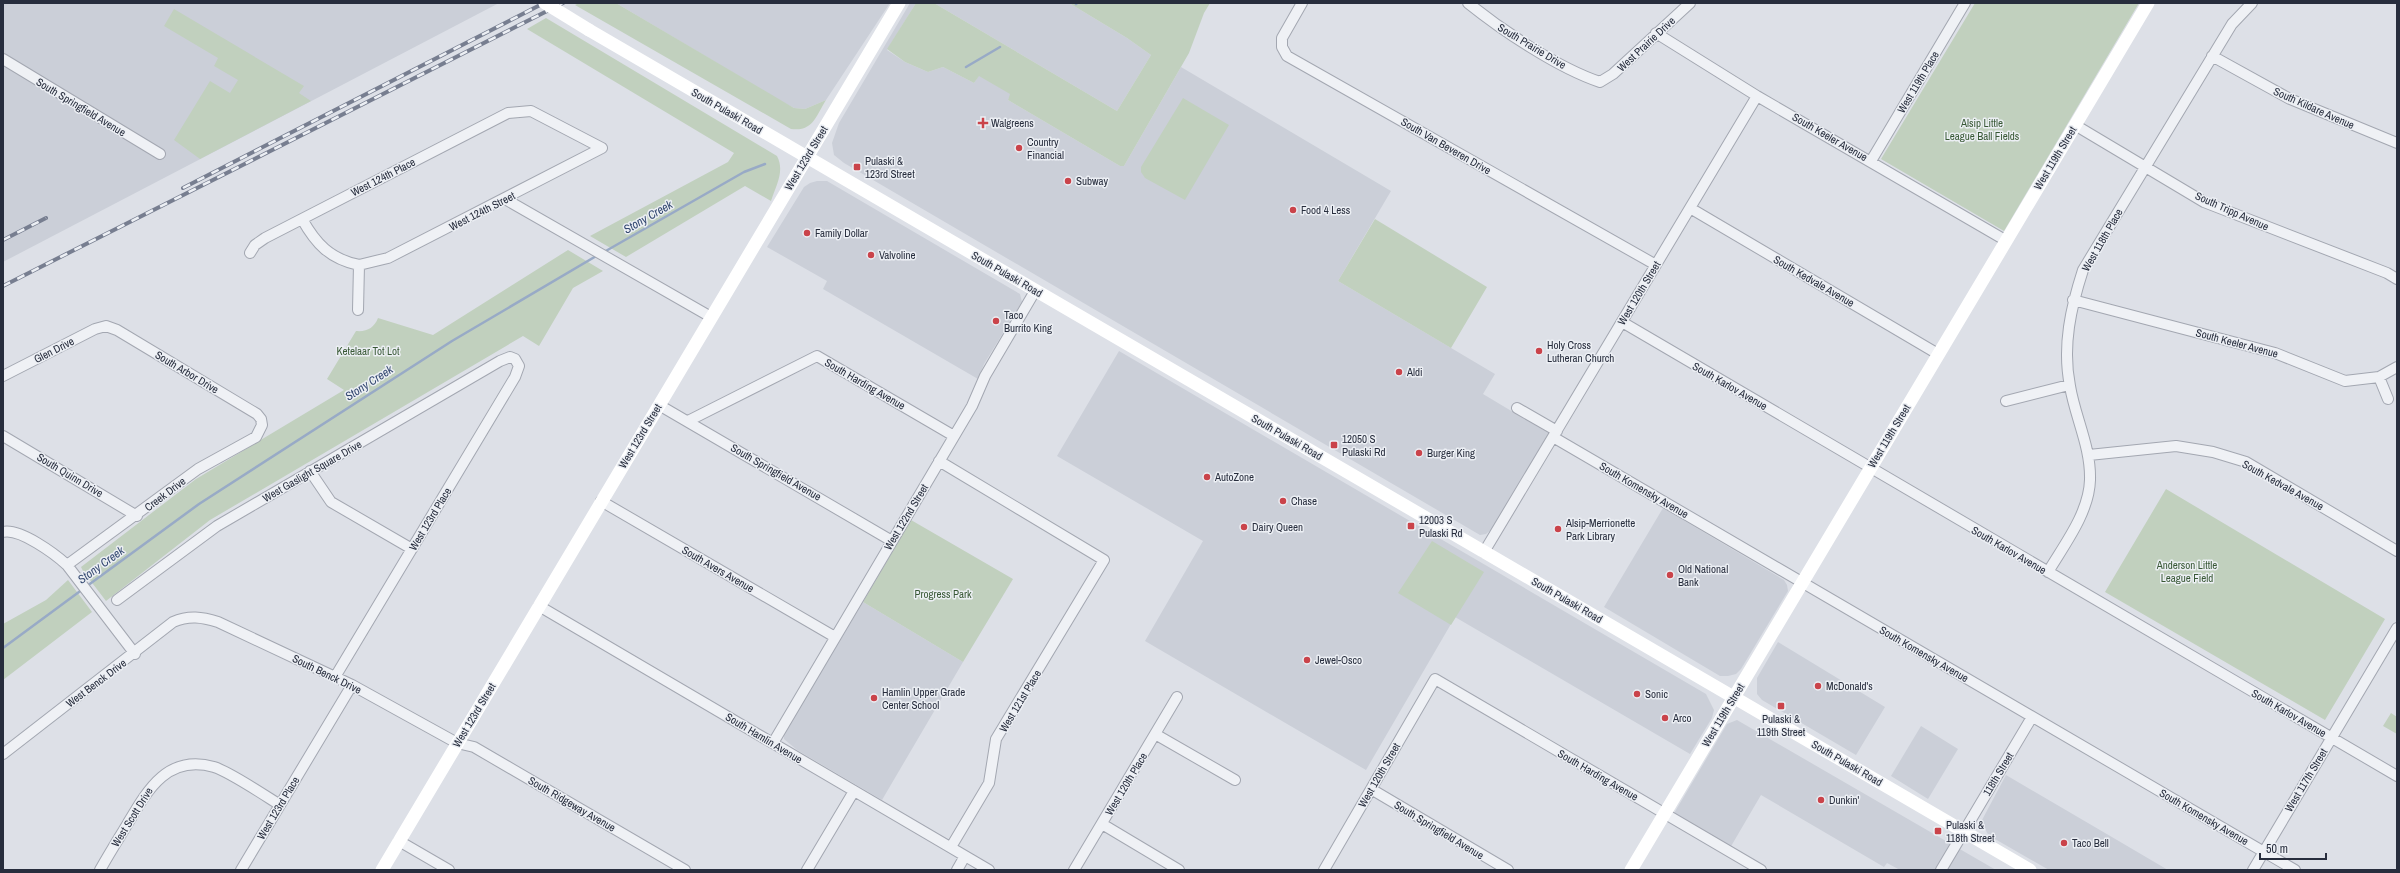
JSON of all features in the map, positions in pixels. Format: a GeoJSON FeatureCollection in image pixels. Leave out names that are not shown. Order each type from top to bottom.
{"type":"FeatureCollection","features":[{"type":"Feature","properties":{"kind":"street","name":"South Pulaski Road"},"geometry":{"type":"LineString","coordinates":[[545,3],[1035,291],[2030,870]]}},
{"type":"Feature","properties":{"kind":"street","name":"West 123rd Street"},"geometry":{"type":"LineString","coordinates":[[382,870],[899,3]]}},
{"type":"Feature","properties":{"kind":"street","name":"South Van Beveren Drive"},"geometry":{"type":"LineString","coordinates":[[1302,3],[1282,38],[1282,47],[1288,56],[1656,265]]}},
{"type":"Feature","properties":{"kind":"street","name":"South Prairie Drive"},"geometry":{"type":"LineString","coordinates":[[1468,3],[1491,22],[1579,75],[1600,82]]}},
{"type":"Feature","properties":{"kind":"street","name":"West Prairie Drive"},"geometry":{"type":"LineString","coordinates":[[1600,82],[1613,74],[1690,3]]}},
{"type":"Feature","properties":{"kind":"street","name":"West 119th Place"},"geometry":{"type":"LineString","coordinates":[[1871,161],[1965,3]]}},
{"type":"Feature","properties":{"kind":"street","name":"West 119th Street"},"geometry":{"type":"LineString","coordinates":[[1631,870],[1801,582],[2148,3]]}},
{"type":"Feature","properties":{"kind":"street","name":"West 118th Place"},"geometry":{"type":"LineString","coordinates":[[2048,572],[2082,512],[2090,481],[2089,455],[2069,385],[2067,340],[2073,300],[2083,270],[2232,24],[2252,3]]}},
{"type":"Feature","properties":{"kind":"street","name":"South Keeler Avenue"},"geometry":{"type":"LineString","coordinates":[[1656,33],[1757,96],[2005,240]]}},
{"type":"Feature","properties":{"kind":"street","name":"South Kildare Avenue"},"geometry":{"type":"LineString","coordinates":[[2212,56],[2290,99],[2397,143]]}},
{"type":"Feature","properties":{"kind":"street","name":"South Springfield Avenue"},"geometry":{"type":"LineString","coordinates":[[3,59],[160,154]]}},
{"type":"Feature","properties":{"kind":"street","name":"West 120th Street"},"geometry":{"type":"LineString","coordinates":[[1484,552],[1757,96]]}},
{"type":"Feature","properties":{"kind":"street","name":"West 124th Street"},"geometry":{"type":"LineString","coordinates":[[359,265],[388,258],[602,148],[542,115],[531,111],[521,111]]}},
{"type":"Feature","properties":{"kind":"street","name":"West 124th Place"},"geometry":{"type":"LineString","coordinates":[[250,253],[261,241],[302,219],[497,118],[521,111]]}},
{"type":"Feature","properties":{"kind":"street","name":"South Tripp Avenue"},"geometry":{"type":"LineString","coordinates":[[2075,125],[2204,202],[2387,273],[2397,279]]}},
{"type":"Feature","properties":{"kind":"street"},"geometry":{"type":"LineString","coordinates":[[505,199],[606,259],[711,317]]}},
{"type":"Feature","properties":{"kind":"street","name":"South Kedvale Avenue"},"geometry":{"type":"LineString","coordinates":[[1690,208],[1938,354]]}},
{"type":"Feature","properties":{"kind":"street"},"geometry":{"type":"LineString","coordinates":[[302,219],[311,236],[324,250],[343,261],[359,265],[358,310]]}},
{"type":"Feature","properties":{"kind":"street","name":"West 122nd Street"},"geometry":{"type":"LineString","coordinates":[[773,743],[972,406],[985,376],[1035,291]]}},
{"type":"Feature","properties":{"kind":"street","name":"South Keeler Avenue"},"geometry":{"type":"LineString","coordinates":[[2073,300],[2275,352],[2345,381],[2379,377],[2397,367]]}},
{"type":"Feature","properties":{"kind":"street","name":"South Karlov Avenue"},"geometry":{"type":"LineString","coordinates":[[1622,322],[2397,776]]}},
{"type":"Feature","properties":{"kind":"street","name":"Glen Drive"},"geometry":{"type":"LineString","coordinates":[[3,376],[95,329],[106,326]]}},
{"type":"Feature","properties":{"kind":"street","name":"South Arbor Drive"},"geometry":{"type":"LineString","coordinates":[[106,326],[117,330],[257,414],[261,418],[262,425]]}},
{"type":"Feature","properties":{"kind":"street","name":"South Harding Avenue"},"geometry":{"type":"LineString","coordinates":[[688,421],[817,356],[954,436]]}},
{"type":"Feature","properties":{"kind":"street","name":"West Gaslight Square Drive"},"geometry":{"type":"LineString","coordinates":[[117,600],[217,526],[500,361],[510,357],[515,359]]}},
{"type":"Feature","properties":{"kind":"street","name":"West 123rd Place"},"geometry":{"type":"LineString","coordinates":[[335,677],[515,378],[519,366],[515,359]]}},
{"type":"Feature","properties":{"kind":"street"},"geometry":{"type":"LineString","coordinates":[[2379,377],[2388,400]]}},
{"type":"Feature","properties":{"kind":"street"},"geometry":{"type":"LineString","coordinates":[[2006,401],[2069,385]]}},
{"type":"Feature","properties":{"kind":"street","name":"South Springfield Avenue"},"geometry":{"type":"LineString","coordinates":[[659,405],[892,541]]}},
{"type":"Feature","properties":{"kind":"street","name":"South Komensky Avenue"},"geometry":{"type":"LineString","coordinates":[[1517,408],[1555,434],[1801,582],[2295,870]]}},
{"type":"Feature","properties":{"kind":"street","name":"Creek Drive"},"geometry":{"type":"LineString","coordinates":[[67,565],[137,516],[198,470],[256,437],[262,425]]}},
{"type":"Feature","properties":{"kind":"street","name":"South Quinn Drive"},"geometry":{"type":"LineString","coordinates":[[3,436],[137,516]]}},
{"type":"Feature","properties":{"kind":"street","name":"South Kedvale Avenue"},"geometry":{"type":"LineString","coordinates":[[2089,455],[2176,446],[2213,452],[2246,462],[2397,551]]}},
{"type":"Feature","properties":{"kind":"street","name":"West 121st Place"},"geometry":{"type":"LineString","coordinates":[[939,461],[1104,560],[996,740],[989,783],[951,848]]}},
{"type":"Feature","properties":{"kind":"street"},"geometry":{"type":"LineString","coordinates":[[310,471],[331,502],[412,549]]}},
{"type":"Feature","properties":{"kind":"street","name":"South Avers Avenue"},"geometry":{"type":"LineString","coordinates":[[601,501],[835,637]]}},
{"type":"Feature","properties":{"kind":"street"},"geometry":{"type":"LineString","coordinates":[[3,532],[20,534],[57,556],[67,565],[135,654]]}},
{"type":"Feature","properties":{"kind":"street","name":"South Hamlin Avenue"},"geometry":{"type":"LineString","coordinates":[[539,606],[989,870]]}},
{"type":"Feature","properties":{"kind":"street","name":"South Benck Drive"},"geometry":{"type":"LineString","coordinates":[[192,617],[218,622],[352,685],[457,744]]}},
{"type":"Feature","properties":{"kind":"street","name":"West Benck Drive"},"geometry":{"type":"LineString","coordinates":[[3,754],[135,654],[173,622],[192,617]]}},
{"type":"Feature","properties":{"kind":"street","name":"West 117th Street"},"geometry":{"type":"LineString","coordinates":[[2253,870],[2397,628]]}},
{"type":"Feature","properties":{"kind":"street","name":"West 120th Street"},"geometry":{"type":"LineString","coordinates":[[1324,870],[1435,679]]}},
{"type":"Feature","properties":{"kind":"street","name":"South Harding Avenue"},"geometry":{"type":"LineString","coordinates":[[1435,679],[1761,870]]}},
{"type":"Feature","properties":{"kind":"street","name":"West 123rd Place"},"geometry":{"type":"LineString","coordinates":[[241,870],[352,685]]}},
{"type":"Feature","properties":{"kind":"street","name":"West 120th Place"},"geometry":{"type":"LineString","coordinates":[[1074,870],[1177,697]]}},
{"type":"Feature","properties":{"kind":"street","name":"118th Street"},"geometry":{"type":"LineString","coordinates":[[1941,870],[2032,717]]}},
{"type":"Feature","properties":{"kind":"street"},"geometry":{"type":"LineString","coordinates":[[1156,734],[1235,780]]}},
{"type":"Feature","properties":{"kind":"street","name":"South Ridgeway Avenue"},"geometry":{"type":"LineString","coordinates":[[457,744],[474,747],[685,870]]}},
{"type":"Feature","properties":{"kind":"street","name":"West Scott Drive"},"geometry":{"type":"LineString","coordinates":[[100,870],[149,787],[163,775],[180,767],[195,764],[215,767],[280,805]]}},
{"type":"Feature","properties":{"kind":"street","name":"South Springfield Avenue"},"geometry":{"type":"LineString","coordinates":[[1371,789],[1508,870]]}},
{"type":"Feature","properties":{"kind":"street"},"geometry":{"type":"LineString","coordinates":[[807,870],[854,791]]}},
{"type":"Feature","properties":{"kind":"street"},"geometry":{"type":"LineString","coordinates":[[1102,824],[1179,870]]}},
{"type":"Feature","properties":{"kind":"street"},"geometry":{"type":"LineString","coordinates":[[399,841],[449,870]]}},
{"type":"Feature","properties":{"kind":"street"},"geometry":{"type":"LineString","coordinates":[[957,870],[965,856]]}},
{"type":"Feature","properties":{"kind":"shaded area"},"geometry":{"type":"Polygon","coordinates":[[[3,3],[499,3],[3,262],[3,3]]]}},
{"type":"Feature","properties":{"kind":"shaded area"},"geometry":{"type":"Polygon","coordinates":[[[616,3],[890,3],[826,100],[805,109],[794,108],[779,100],[616,3]]]}},
{"type":"Feature","properties":{"kind":"shaded area"},"geometry":{"type":"Polygon","coordinates":[[[910,3],[916,3],[887,50],[905,62],[928,72],[943,67],[974,83],[979,75],[1011,94],[1008,100],[1120,166],[1124,166],[1181,67],[1391,191],[1338,281],[1495,374],[1483,394],[1550,434],[1492,529],[1486,534],[1480,535],[844,163],[834,155],[832,143],[839,123],[910,3]]]}},
{"type":"Feature","properties":{"kind":"shaded area"},"geometry":{"type":"Polygon","coordinates":[[[934,3],[1069,3],[1127,38],[1151,55],[1117,111],[934,3]]]}},
{"type":"Feature","properties":{"kind":"shaded area"},"geometry":{"type":"Polygon","coordinates":[[[817,181],[827,181],[1020,294],[1022,302],[984,364],[978,379],[823,289],[827,281],[767,247],[804,187],[817,181]]]}},
{"type":"Feature","properties":{"kind":"shaded area"},"geometry":{"type":"Polygon","coordinates":[[[1119,351],[1706,694],[1714,710],[1712,718],[1690,754],[1455,617],[1366,770],[1145,641],[1203,541],[1057,456],[1119,351]]]}},
{"type":"Feature","properties":{"kind":"shaded area"},"geometry":{"type":"Polygon","coordinates":[[[1663,508],[1784,580],[1787,585],[1788,591],[1741,669],[1736,674],[1720,676],[1604,607],[1663,508]]]}},
{"type":"Feature","properties":{"kind":"shaded area","name":"Hamlin Upper Grade Center School"},"geometry":{"type":"Polygon","coordinates":[[[863,602],[963,662],[882,800],[797,750],[784,739],[784,734],[863,602]]]}},
{"type":"Feature","properties":{"kind":"shaded area"},"geometry":{"type":"Polygon","coordinates":[[[1778,642],[1885,707],[1856,755],[1762,700],[1757,694],[1757,678],[1778,642]]]}},
{"type":"Feature","properties":{"kind":"shaded area"},"geometry":{"type":"Polygon","coordinates":[[[1737,720],[1996,870],[1900,870],[1887,863],[1884,867],[1761,795],[1730,848],[1673,815],[1727,724],[1737,720]]]}},
{"type":"Feature","properties":{"kind":"shaded area"},"geometry":{"type":"Polygon","coordinates":[[[1921,726],[1958,749],[1928,799],[1891,776],[1921,726]]]}},
{"type":"Feature","properties":{"kind":"shaded area"},"geometry":{"type":"Polygon","coordinates":[[[2006,775],[2168,870],[2049,870],[1995,839],[1987,833],[1982,820],[2006,775]]]}},
{"type":"Feature","properties":{"kind":"green space"},"geometry":{"type":"Polygon","coordinates":[[[579,3],[616,3],[794,108],[805,109],[826,100],[813,122],[804,128],[791,129],[575,5],[579,3]]]}},
{"type":"Feature","properties":{"kind":"green space"},"geometry":{"type":"Polygon","coordinates":[[[916,3],[934,3],[1117,111],[1151,55],[1127,38],[1069,3],[1210,3],[1204,13],[1189,53],[1124,166],[1120,166],[1008,100],[1010,94],[979,76],[974,83],[943,67],[928,72],[905,62],[887,49],[916,3]]]}},
{"type":"Feature","properties":{"kind":"green space","name":"Alsip Little League Ball Fields"},"geometry":{"type":"Polygon","coordinates":[[[1975,3],[2139,3],[2004,231],[1881,159],[1975,3]]]}},
{"type":"Feature","properties":{"kind":"green space"},"geometry":{"type":"Polygon","coordinates":[[[174,9],[304,86],[299,93],[311,101],[200,159],[174,140],[210,81],[230,93],[238,80],[214,66],[218,58],[164,26],[174,9]]]}},
{"type":"Feature","properties":{"kind":"green space"},"geometry":{"type":"Polygon","coordinates":[[[546,18],[777,156],[780,173],[771,201],[745,186],[626,257],[590,236],[728,162],[734,153],[527,29],[546,18]]]}},
{"type":"Feature","properties":{"kind":"green space"},"geometry":{"type":"Polygon","coordinates":[[[1183,98],[1229,125],[1185,200],[1145,178],[1141,172],[1141,167],[1183,98]]]}},
{"type":"Feature","properties":{"kind":"green space"},"geometry":{"type":"Polygon","coordinates":[[[1375,219],[1487,287],[1451,348],[1338,281],[1375,219]]]}},
{"type":"Feature","properties":{"kind":"green space","name":"Ketelaar Tot Lot"},"geometry":{"type":"Polygon","coordinates":[[[568,250],[603,271],[573,288],[539,346],[523,336],[210,520],[106,601],[83,571],[81,567],[196,479],[344,390],[327,379],[356,331],[370,329],[378,318],[433,335],[568,250]]]}},
{"type":"Feature","properties":{"kind":"green space","name":"Anderson Little League Field"},"geometry":{"type":"Polygon","coordinates":[[[2166,489],[2385,619],[2325,720],[2105,592],[2166,489]]]}},
{"type":"Feature","properties":{"kind":"green space","name":"Progress Park"},"geometry":{"type":"Polygon","coordinates":[[[911,520],[1013,579],[963,662],[863,602],[911,520]]]}},
{"type":"Feature","properties":{"kind":"green space"},"geometry":{"type":"Polygon","coordinates":[[[1432,541],[1484,572],[1451,625],[1398,593],[1432,541]]]}},
{"type":"Feature","properties":{"kind":"green space"},"geometry":{"type":"Polygon","coordinates":[[[68,580],[92,612],[3,680],[3,624],[46,600],[68,580]]]}},
{"type":"Feature","properties":{"kind":"green space"},"geometry":{"type":"Polygon","coordinates":[[[2391,713],[2397,717],[2397,734],[2383,726],[2391,713]]]}},
{"type":"Feature","properties":{"kind":"waterway","name":"Stony Creek"},"geometry":{"type":"LineString","coordinates":[[966,67],[1000,47]]}},
{"type":"Feature","properties":{"kind":"waterway","name":"Stony Creek"},"geometry":{"type":"LineString","coordinates":[[604,252],[744,172],[765,164]]}},
{"type":"Feature","properties":{"kind":"waterway","name":"Stony Creek"},"geometry":{"type":"LineString","coordinates":[[87,586],[199,504],[452,341],[598,255]]}},
{"type":"Feature","properties":{"kind":"waterway","name":"Stony Creek"},"geometry":{"type":"LineString","coordinates":[[3,648],[83,589]]}},
{"type":"Feature","properties":{"kind":"railway"},"geometry":{"type":"LineString","coordinates":[[183,188],[544,3]]}},
{"type":"Feature","properties":{"kind":"railway"},"geometry":{"type":"LineString","coordinates":[[3,286],[563,3]]}},
{"type":"Feature","properties":{"kind":"railway"},"geometry":{"type":"LineString","coordinates":[[3,240],[46,218]]}},
{"type":"Feature","properties":{"kind":"place","name":"Walgreens"},"geometry":{"type":"Point","coordinates":[983,123]}},
{"type":"Feature","properties":{"kind":"place","name":"Country Financial"},"geometry":{"type":"Point","coordinates":[1019,148]}},
{"type":"Feature","properties":{"kind":"place","name":"Pulaski & 123rd Street"},"geometry":{"type":"Point","coordinates":[857,167]}},
{"type":"Feature","properties":{"kind":"place","name":"Subway"},"geometry":{"type":"Point","coordinates":[1068,181]}},
{"type":"Feature","properties":{"kind":"place","name":"Food 4 Less"},"geometry":{"type":"Point","coordinates":[1293,210]}},
{"type":"Feature","properties":{"kind":"place","name":"Family Dollar"},"geometry":{"type":"Point","coordinates":[807,233]}},
{"type":"Feature","properties":{"kind":"place","name":"Valvoline"},"geometry":{"type":"Point","coordinates":[871,255]}},
{"type":"Feature","properties":{"kind":"place","name":"Taco Burrito King"},"geometry":{"type":"Point","coordinates":[996,321]}},
{"type":"Feature","properties":{"kind":"place","name":"Holy Cross Lutheran Church"},"geometry":{"type":"Point","coordinates":[1539,351]}},
{"type":"Feature","properties":{"kind":"place","name":"Aldi"},"geometry":{"type":"Point","coordinates":[1399,372]}},
{"type":"Feature","properties":{"kind":"place","name":"12050 S Pulaski Rd"},"geometry":{"type":"Point","coordinates":[1334,445]}},
{"type":"Feature","properties":{"kind":"place","name":"Burger King"},"geometry":{"type":"Point","coordinates":[1419,453]}},
{"type":"Feature","properties":{"kind":"place","name":"AutoZone"},"geometry":{"type":"Point","coordinates":[1207,477]}},
{"type":"Feature","properties":{"kind":"place","name":"Chase"},"geometry":{"type":"Point","coordinates":[1283,501]}},
{"type":"Feature","properties":{"kind":"place","name":"12003 S Pulaski Rd"},"geometry":{"type":"Point","coordinates":[1411,526]}},
{"type":"Feature","properties":{"kind":"place","name":"Dairy Queen"},"geometry":{"type":"Point","coordinates":[1244,527]}},
{"type":"Feature","properties":{"kind":"place","name":"Alsip-Merrionette Park Library"},"geometry":{"type":"Point","coordinates":[1558,529]}},
{"type":"Feature","properties":{"kind":"place","name":"Old National Bank"},"geometry":{"type":"Point","coordinates":[1670,575]}},
{"type":"Feature","properties":{"kind":"place","name":"Jewel-Osco"},"geometry":{"type":"Point","coordinates":[1307,660]}},
{"type":"Feature","properties":{"kind":"place","name":"McDonald's"},"geometry":{"type":"Point","coordinates":[1818,686]}},
{"type":"Feature","properties":{"kind":"place","name":"Sonic"},"geometry":{"type":"Point","coordinates":[1637,694]}},
{"type":"Feature","properties":{"kind":"place","name":"Hamlin Upper Grade Center School"},"geometry":{"type":"Point","coordinates":[874,698]}},
{"type":"Feature","properties":{"kind":"place","name":"Pulaski & 119th Street"},"geometry":{"type":"Point","coordinates":[1781,706]}},
{"type":"Feature","properties":{"kind":"place","name":"Arco"},"geometry":{"type":"Point","coordinates":[1665,718]}},
{"type":"Feature","properties":{"kind":"place","name":"Dunkin'"},"geometry":{"type":"Point","coordinates":[1821,800]}},
{"type":"Feature","properties":{"kind":"place","name":"Pulaski & 118th Street"},"geometry":{"type":"Point","coordinates":[1938,831]}},
{"type":"Feature","properties":{"kind":"place","name":"Taco Bell"},"geometry":{"type":"Point","coordinates":[2064,843]}}]}
